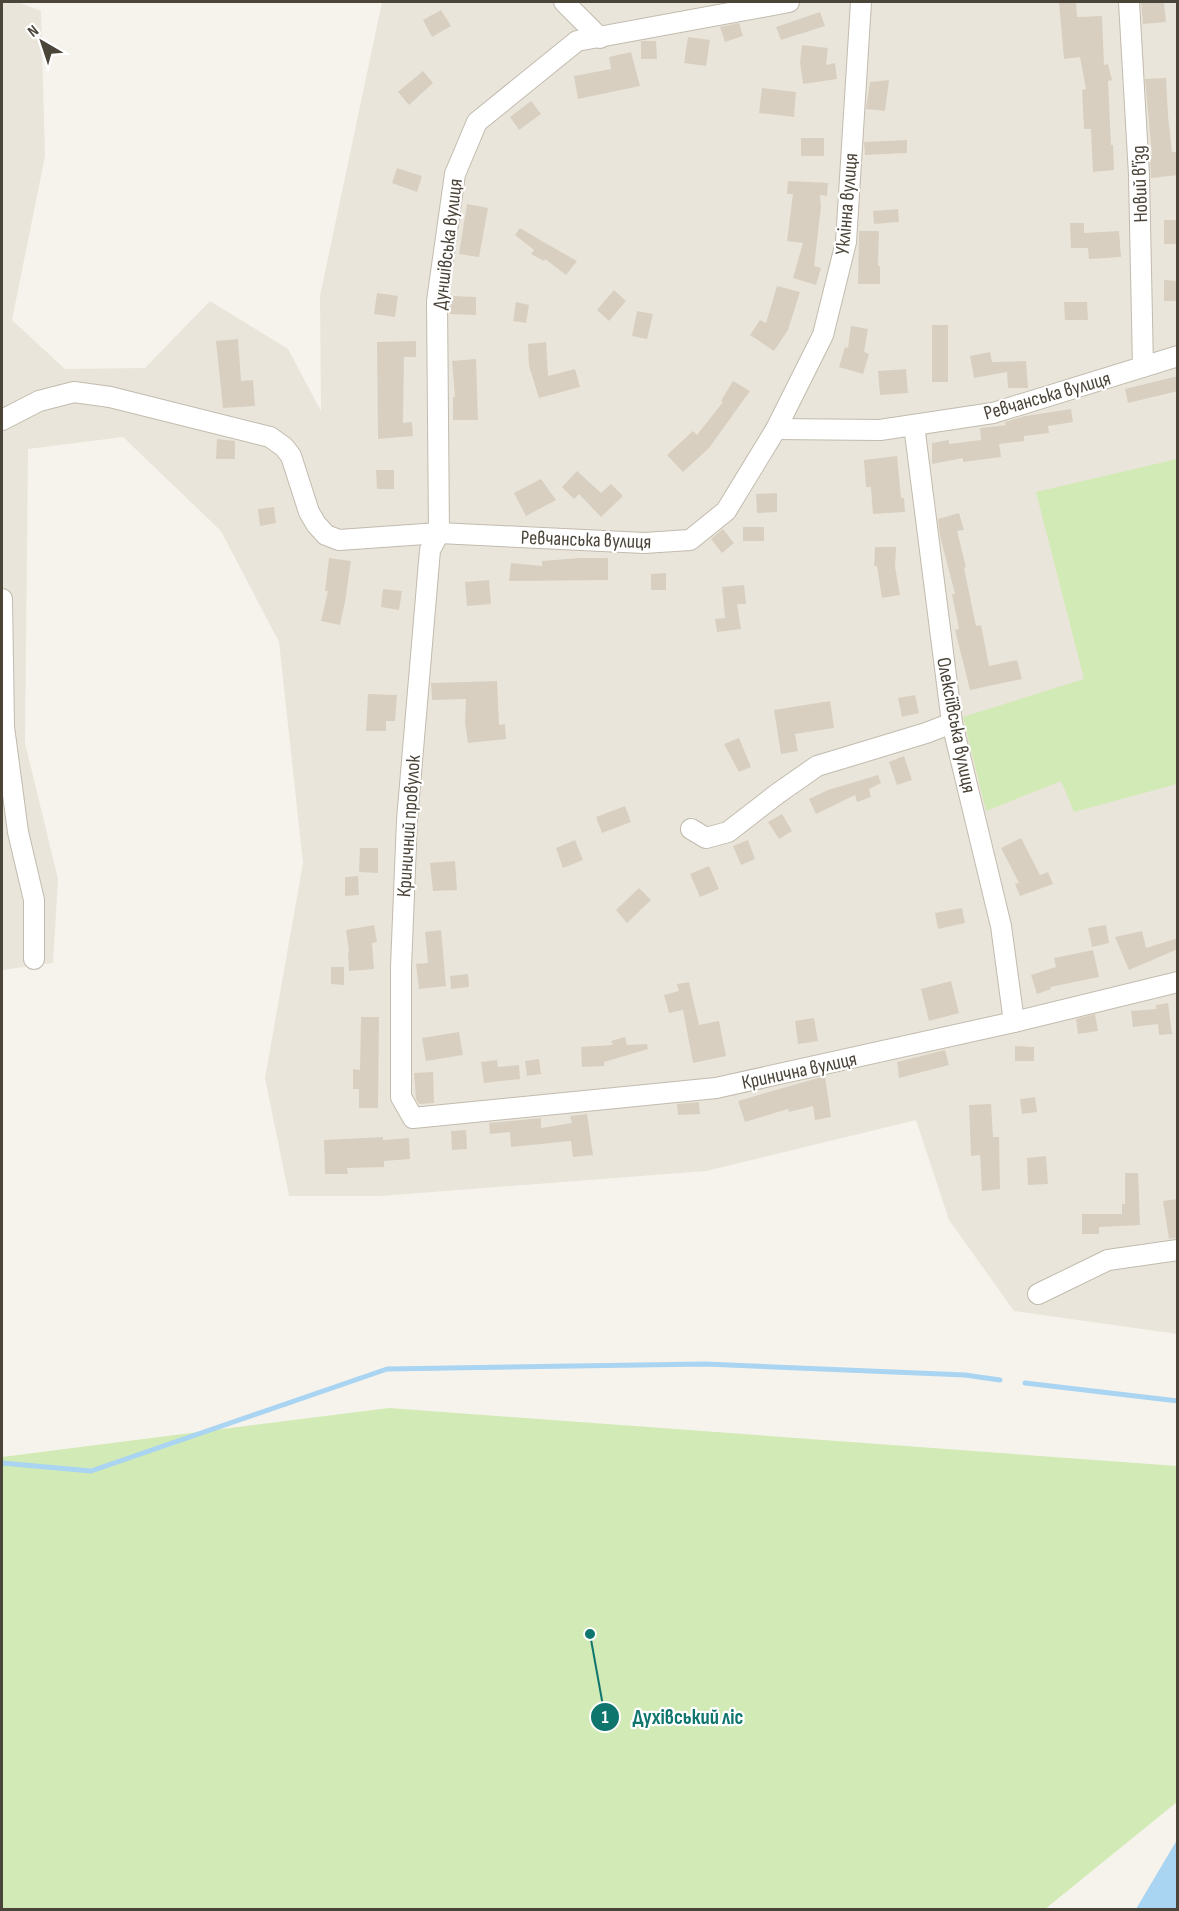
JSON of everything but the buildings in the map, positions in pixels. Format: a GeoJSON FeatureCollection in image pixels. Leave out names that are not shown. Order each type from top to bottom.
{"type":"FeatureCollection","features":[{"type":"Feature","properties":{"kind":"street"},"geometry":{"type":"LineString","coordinates":[[564,2],[600,38]]}},
{"type":"Feature","properties":{"kind":"street","name":"Дуншівська вулиця"},"geometry":{"type":"LineString","coordinates":[[439,533],[437,301],[454,174],[477,122],[577,41],[600,38],[742,6],[789,2]]}},
{"type":"Feature","properties":{"kind":"street","name":"Уклінна вулиця"},"geometry":{"type":"LineString","coordinates":[[776,429],[823,334],[846,242],[861,2]]}},
{"type":"Feature","properties":{"kind":"street","name":"Новий в'їзд"},"geometry":{"type":"LineString","coordinates":[[1129,2],[1139,175],[1143,367]]}},
{"type":"Feature","properties":{"kind":"street","name":"Ревчанська вулиця"},"geometry":{"type":"LineString","coordinates":[[2,420],[39,401],[74,392],[110,397],[270,437],[284,447],[291,456],[309,512],[316,524],[326,535],[339,540],[439,533],[644,543],[690,540],[726,511],[776,429],[880,430],[993,413],[1178,356]]}},
{"type":"Feature","properties":{"kind":"street","name":"Олексіївська вулиця"},"geometry":{"type":"LineString","coordinates":[[914,425],[952,723],[1001,926],[1014,1022]]}},
{"type":"Feature","properties":{"kind":"street","name":"Криничний провулок"},"geometry":{"type":"LineString","coordinates":[[413,1118],[401,1097],[401,967],[407,820],[430,550],[439,533]]}},
{"type":"Feature","properties":{"kind":"street"},"geometry":{"type":"LineString","coordinates":[[2,599],[4,727],[18,832],[34,900],[34,959]]}},
{"type":"Feature","properties":{"kind":"street"},"geometry":{"type":"LineString","coordinates":[[691,829],[706,838],[728,832],[817,766],[952,723]]}},
{"type":"Feature","properties":{"kind":"street","name":"Кринична вулиця"},"geometry":{"type":"LineString","coordinates":[[413,1118],[716,1088],[1014,1022],[1178,982]]}},
{"type":"Feature","properties":{"kind":"street"},"geometry":{"type":"LineString","coordinates":[[1038,1293],[1107,1260],[1178,1250]]}},
{"type":"Feature","properties":{"kind":"shaded area"},"geometry":{"type":"Polygon","coordinates":[[[2,2],[17,2],[41,11],[45,156],[12,320],[65,369],[145,368],[210,301],[288,349],[321,411],[320,296],[382,2],[1177,2],[1177,1334],[1014,1311],[949,1220],[916,1120],[706,1171],[381,1196],[289,1196],[265,1078],[303,863],[279,642],[221,531],[123,437],[28,449],[25,743],[58,879],[53,963],[2,970],[2,2]]]}},
{"type":"Feature","properties":{"kind":"green space"},"geometry":{"type":"Polygon","coordinates":[[[1177,459],[1177,784],[1074,812],[1061,781],[986,811],[963,717],[1084,679],[1036,492],[1177,459]]]}},
{"type":"Feature","properties":{"kind":"green space"},"geometry":{"type":"Polygon","coordinates":[[[389,1408],[1177,1466],[1177,1802],[1045,1909],[2,1909],[2,1457],[389,1408]]]}},
{"type":"Feature","properties":{"kind":"water"},"geometry":{"type":"Polygon","coordinates":[[[1177,1840],[1177,1909],[1136,1909],[1177,1840]]]}},
{"type":"Feature","properties":{"kind":"waterway"},"geometry":{"type":"LineString","coordinates":[[2,1463],[91,1471],[387,1369],[705,1364],[965,1375],[1000,1380]]}},
{"type":"Feature","properties":{"kind":"waterway"},"geometry":{"type":"LineString","coordinates":[[1025,1383],[1178,1401]]}},
{"type":"Feature","properties":{"kind":"place","name":"Духівський ліс"},"geometry":{"type":"Point","coordinates":[590,1634]}}]}
